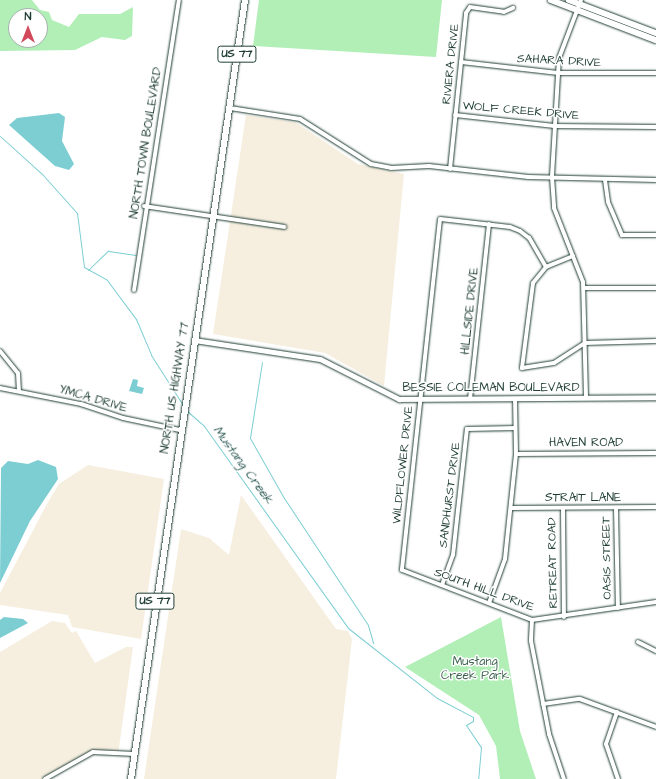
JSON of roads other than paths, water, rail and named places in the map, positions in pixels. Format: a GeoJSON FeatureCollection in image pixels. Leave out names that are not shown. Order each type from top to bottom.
{"type":"FeatureCollection","features":[{"type":"Feature","properties":{"kind":"main road","name":"NORTH US HIGHWAY 77"},"geometry":{"type":"LineString","coordinates":[[131,779],[180,427],[230,108],[245,0]]}},
{"type":"Feature","properties":{"kind":"main road"},"geometry":{"type":"LineString","coordinates":[[551,0],[656,40]]}},
{"type":"Feature","properties":{"kind":"main road"},"geometry":{"type":"LineString","coordinates":[[569,0],[580,2],[656,33]]}},
{"type":"Feature","properties":{"kind":"street","name":"NORTH TOWN BOULEVARD"},"geometry":{"type":"LineString","coordinates":[[134,290],[145,206],[179,0]]}},
{"type":"Feature","properties":{"kind":"street"},"geometry":{"type":"LineString","coordinates":[[580,2],[563,43],[558,73],[552,177],[554,208],[584,288],[586,398]]}},
{"type":"Feature","properties":{"kind":"street","name":"RIVIERA DRIVE"},"geometry":{"type":"LineString","coordinates":[[450,168],[466,13],[470,7],[504,12],[513,8]]}},
{"type":"Feature","properties":{"kind":"street","name":"SAHARA DRIVE"},"geometry":{"type":"LineString","coordinates":[[461,62],[558,73],[656,74]]}},
{"type":"Feature","properties":{"kind":"street"},"geometry":{"type":"LineString","coordinates":[[230,108],[300,119],[371,164],[450,168],[605,180],[656,180]]}},
{"type":"Feature","properties":{"kind":"street","name":"WOLF CREEK DRIVE"},"geometry":{"type":"LineString","coordinates":[[456,115],[554,126],[656,127]]}},
{"type":"Feature","properties":{"kind":"street"},"geometry":{"type":"LineString","coordinates":[[605,180],[607,198],[622,235],[656,234]]}},
{"type":"Feature","properties":{"kind":"street"},"geometry":{"type":"LineString","coordinates":[[145,206],[284,227]]}},
{"type":"Feature","properties":{"kind":"street","name":"WILDFLOWER DRIVE"},"geometry":{"type":"LineString","coordinates":[[402,570],[440,219],[489,224]]}},
{"type":"Feature","properties":{"kind":"street"},"geometry":{"type":"LineString","coordinates":[[489,224],[520,231],[529,238],[546,267]]}},
{"type":"Feature","properties":{"kind":"street","name":"HILLSIDE DRIVE"},"geometry":{"type":"LineString","coordinates":[[470,399],[489,224]]}},
{"type":"Feature","properties":{"kind":"street"},"geometry":{"type":"LineString","coordinates":[[572,256],[546,267],[532,290],[522,368],[554,363],[585,343],[656,341]]}},
{"type":"Feature","properties":{"kind":"street"},"geometry":{"type":"LineString","coordinates":[[584,288],[656,288]]}},
{"type":"Feature","properties":{"kind":"street","name":"BESSIE COLEMAN BOULEVARD"},"geometry":{"type":"LineString","coordinates":[[194,340],[320,359],[387,396],[420,399],[656,397]]}},
{"type":"Feature","properties":{"kind":"street"},"geometry":{"type":"LineString","coordinates":[[0,351],[18,373],[19,391]]}},
{"type":"Feature","properties":{"kind":"street","name":"YMCA DRIVE"},"geometry":{"type":"LineString","coordinates":[[0,388],[180,427]]}},
{"type":"Feature","properties":{"kind":"street"},"geometry":{"type":"LineString","coordinates":[[489,603],[505,560],[516,454],[515,399]]}},
{"type":"Feature","properties":{"kind":"street","name":"SANDHURST DRIVE"},"geometry":{"type":"LineString","coordinates":[[442,585],[453,555],[467,429],[515,428]]}},
{"type":"Feature","properties":{"kind":"street","name":"HAVEN ROAD"},"geometry":{"type":"LineString","coordinates":[[516,454],[656,453]]}},
{"type":"Feature","properties":{"kind":"street","name":"STRAIT LANE"},"geometry":{"type":"LineString","coordinates":[[511,508],[656,507]]}},
{"type":"Feature","properties":{"kind":"street","name":"RETREAT ROAD"},"geometry":{"type":"LineString","coordinates":[[563,508],[564,617]]}},
{"type":"Feature","properties":{"kind":"street","name":"OASIS STREET"},"geometry":{"type":"LineString","coordinates":[[616,508],[618,608]]}},
{"type":"Feature","properties":{"kind":"street","name":"SOUTH HILL DRIVE"},"geometry":{"type":"LineString","coordinates":[[402,570],[532,620],[564,617],[656,602]]}},
{"type":"Feature","properties":{"kind":"street"},"geometry":{"type":"LineString","coordinates":[[532,620],[531,641],[543,704],[564,779]]}},
{"type":"Feature","properties":{"kind":"street"},"geometry":{"type":"LineString","coordinates":[[638,642],[656,651]]}},
{"type":"Feature","properties":{"kind":"street"},"geometry":{"type":"LineString","coordinates":[[543,704],[580,699],[656,727]]}},
{"type":"Feature","properties":{"kind":"street"},"geometry":{"type":"LineString","coordinates":[[617,712],[606,744],[618,779]]}},
{"type":"Feature","properties":{"kind":"street"},"geometry":{"type":"LineString","coordinates":[[45,779],[93,752],[135,754]]}},
{"type":"Feature","properties":{"kind":"water"},"geometry":{"type":"Polygon","coordinates":[[[59,113],[65,117],[62,141],[74,164],[69,170],[55,166],[9,125],[17,118],[59,113]]]}},
{"type":"Feature","properties":{"kind":"water"},"geometry":{"type":"Polygon","coordinates":[[[133,379],[138,380],[137,386],[144,388],[142,394],[129,391],[133,379]]]}},
{"type":"Feature","properties":{"kind":"water"},"geometry":{"type":"Polygon","coordinates":[[[38,460],[56,467],[58,479],[30,521],[0,583],[1,468],[8,461],[28,464],[38,460]]]}},
{"type":"Feature","properties":{"kind":"water"},"geometry":{"type":"Polygon","coordinates":[[[4,617],[23,619],[28,623],[0,638],[0,620],[4,617]]]}},
{"type":"Feature","properties":{"kind":"waterway","name":"Mustang Creek"},"geometry":{"type":"LineString","coordinates":[[0,136],[43,175],[77,213],[84,267],[107,280],[136,319],[151,355],[183,405]]}},
{"type":"Feature","properties":{"kind":"waterway"},"geometry":{"type":"LineString","coordinates":[[88,270],[108,251],[136,255]]}},
{"type":"Feature","properties":{"kind":"waterway"},"geometry":{"type":"LineString","coordinates":[[262,362],[250,438],[284,498],[368,625],[373,643]]}},
{"type":"Feature","properties":{"kind":"waterway","name":"Mustang Creek"},"geometry":{"type":"LineString","coordinates":[[187,411],[204,426],[348,628],[437,698],[473,717],[473,721],[466,725],[481,747],[478,779]]}},
{"type":"Feature","properties":{"kind":"park label","name":"Mustang Creek Park"},"geometry":{"type":"Point","coordinates":[475,669]}}]}
